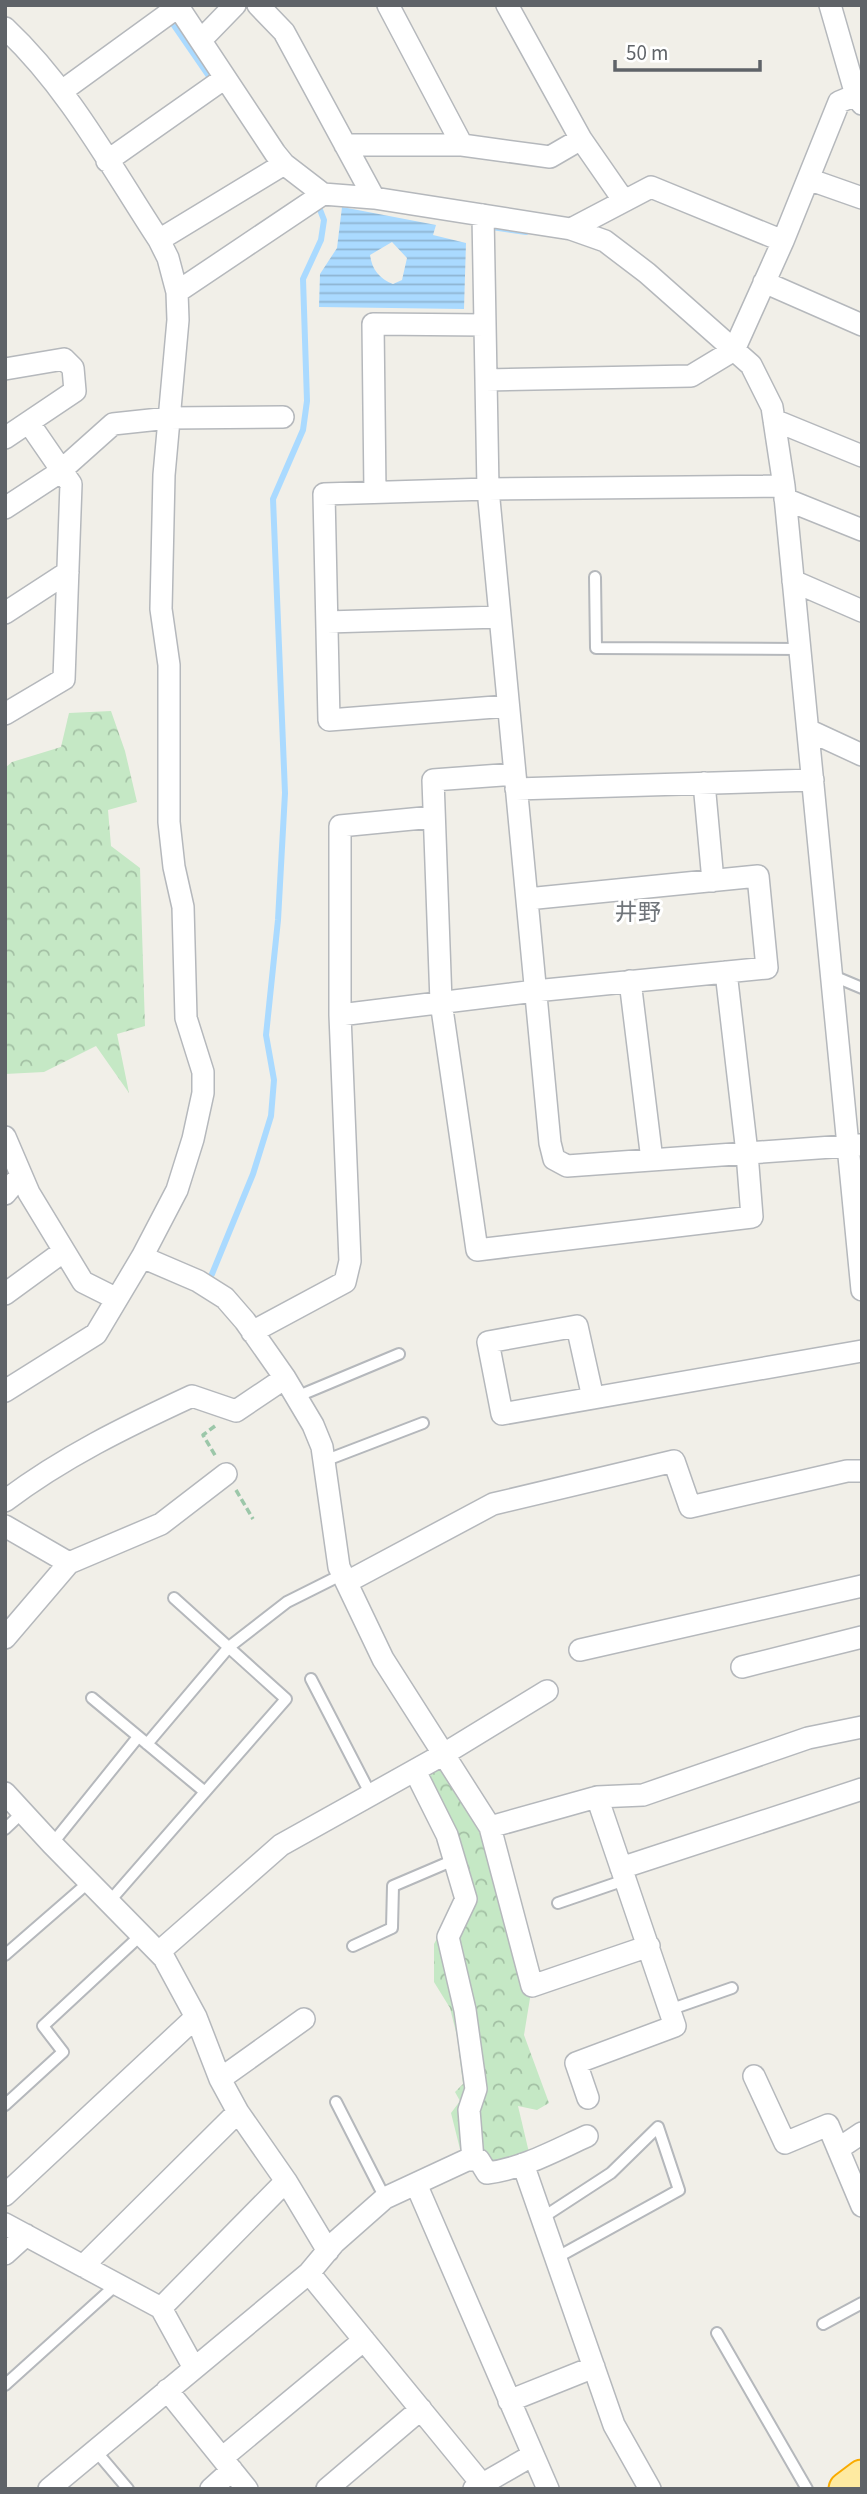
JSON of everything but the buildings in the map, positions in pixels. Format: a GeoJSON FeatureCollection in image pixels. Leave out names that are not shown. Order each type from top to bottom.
{"type":"FeatureCollection","features":[{"type":"Feature","properties":{"kind":"highway"},"geometry":{"type":"LineString","coordinates":[[846,2489],[862,2477]]}},
{"type":"Feature","properties":{"kind":"street"},"geometry":{"type":"LineString","coordinates":[[201,40],[235,5]]}},
{"type":"Feature","properties":{"kind":"street"},"geometry":{"type":"LineString","coordinates":[[258,5],[284,32],[374,198]]}},
{"type":"Feature","properties":{"kind":"street"},"geometry":{"type":"LineString","coordinates":[[388,5],[462,145]]}},
{"type":"Feature","properties":{"kind":"street"},"geometry":{"type":"LineString","coordinates":[[486,380],[691,376],[734,350],[783,241],[839,102],[859,99],[830,5]]}},
{"type":"Feature","properties":{"kind":"street"},"geometry":{"type":"LineString","coordinates":[[62,91],[178,6],[284,163],[323,194],[374,198],[571,229],[606,241],[647,273],[751,365],[772,407],[785,492],[831,975],[855,1146],[862,1290]]}},
{"type":"Feature","properties":{"kind":"street"},"geometry":{"type":"LineString","coordinates":[[513,8],[581,139],[624,201]]}},
{"type":"Feature","properties":{"kind":"street"},"geometry":{"type":"LineString","coordinates":[[5,28],[28,50],[62,91],[159,240],[168,258],[177,292],[178,320],[164,475],[161,608],[169,665],[169,822],[174,867],[183,908],[186,1018],[203,1072],[203,1093],[193,1139],[177,1190],[142,1257],[96,1334],[5,1391]]}},
{"type":"Feature","properties":{"kind":"street"},"geometry":{"type":"LineString","coordinates":[[107,161],[225,78]]}},
{"type":"Feature","properties":{"kind":"street"},"geometry":{"type":"LineString","coordinates":[[345,145],[462,145],[550,157],[581,139]]}},
{"type":"Feature","properties":{"kind":"street"},"geometry":{"type":"LineString","coordinates":[[159,240],[284,163]]}},
{"type":"Feature","properties":{"kind":"street"},"geometry":{"type":"LineString","coordinates":[[808,179],[862,198]]}},
{"type":"Feature","properties":{"kind":"street"},"geometry":{"type":"LineString","coordinates":[[571,229],[651,187],[783,241]]}},
{"type":"Feature","properties":{"kind":"street"},"geometry":{"type":"LineString","coordinates":[[177,292],[323,194]]}},
{"type":"Feature","properties":{"kind":"street"},"geometry":{"type":"LineString","coordinates":[[482,215],[488,489],[535,991],[550,1143],[554,1159],[567,1166],[855,1146]]}},
{"type":"Feature","properties":{"kind":"street"},"geometry":{"type":"LineString","coordinates":[[764,282],[862,325]]}},
{"type":"Feature","properties":{"kind":"street"},"geometry":{"type":"LineString","coordinates":[[375,492],[373,324],[485,324]]}},
{"type":"Feature","properties":{"kind":"street"},"geometry":{"type":"LineString","coordinates":[[5,369],[64,359],[73,369],[75,391],[5,438]]}},
{"type":"Feature","properties":{"kind":"street"},"geometry":{"type":"LineString","coordinates":[[5,508],[62,470],[113,424],[169,418],[283,417]]}},
{"type":"Feature","properties":{"kind":"street"},"geometry":{"type":"LineString","coordinates":[[775,420],[862,456]]}},
{"type":"Feature","properties":{"kind":"street"},"geometry":{"type":"LineString","coordinates":[[5,714],[64,679],[71,484],[29,423]]}},
{"type":"Feature","properties":{"kind":"street"},"geometry":{"type":"LineString","coordinates":[[508,706],[329,720],[324,494],[488,489],[785,492],[862,530]]}},
{"type":"Feature","properties":{"kind":"street"},"geometry":{"type":"LineString","coordinates":[[5,613],[68,572]]}},
{"type":"Feature","properties":{"kind":"street"},"geometry":{"type":"LineString","coordinates":[[793,581],[862,611]]}},
{"type":"Feature","properties":{"kind":"street"},"geometry":{"type":"LineString","coordinates":[[327,622],[500,617]]}},
{"type":"Feature","properties":{"kind":"street"},"geometry":{"type":"LineString","coordinates":[[808,730],[862,755]]}},
{"type":"Feature","properties":{"kind":"street"},"geometry":{"type":"LineString","coordinates":[[726,972],[752,1217],[477,1250],[441,1002],[433,780],[704,783],[813,780]]}},
{"type":"Feature","properties":{"kind":"street"},"geometry":{"type":"LineString","coordinates":[[704,783],[713,881]]}},
{"type":"Feature","properties":{"kind":"street"},"geometry":{"type":"LineString","coordinates":[[252,1332],[345,1282],[349,1261],[340,1015],[340,825],[433,817]]}},
{"type":"Feature","properties":{"kind":"street"},"geometry":{"type":"LineString","coordinates":[[340,1015],[535,991],[766,968],[758,877],[527,900]]}},
{"type":"Feature","properties":{"kind":"street"},"geometry":{"type":"LineString","coordinates":[[630,981],[652,1160]]}},
{"type":"Feature","properties":{"kind":"street"},"geometry":{"type":"LineString","coordinates":[[5,1137],[29,1193],[83,1282],[117,1299]]}},
{"type":"Feature","properties":{"kind":"street"},"geometry":{"type":"LineString","coordinates":[[5,1194],[21,1175]]}},
{"type":"Feature","properties":{"kind":"street"},"geometry":{"type":"LineString","coordinates":[[5,1294],[64,1251]]}},
{"type":"Feature","properties":{"kind":"street"},"geometry":{"type":"LineString","coordinates":[[142,1257],[198,1281],[225,1298],[285,1378],[313,1425],[322,1447],[339,1567],[383,1659],[490,1828],[531,1986],[649,1946]]}},
{"type":"Feature","properties":{"kind":"street"},"geometry":{"type":"LineString","coordinates":[[593,1398],[577,1326],[488,1342],[502,1414],[862,1351]]}},
{"type":"Feature","properties":{"kind":"street"},"geometry":{"type":"LineString","coordinates":[[5,1501],[35,1478],[109,1434],[192,1396],[236,1411],[285,1378]]}},
{"type":"Feature","properties":{"kind":"street"},"geometry":{"type":"LineString","coordinates":[[345,1578],[493,1504],[674,1461],[690,1507],[847,1471],[862,1471]]}},
{"type":"Feature","properties":{"kind":"street"},"geometry":{"type":"LineString","coordinates":[[5,1638],[69,1563],[161,1524],[226,1474]]}},
{"type":"Feature","properties":{"kind":"street"},"geometry":{"type":"LineString","coordinates":[[5,1526],[69,1563]]}},
{"type":"Feature","properties":{"kind":"street"},"geometry":{"type":"LineString","coordinates":[[580,1650],[862,1586]]}},
{"type":"Feature","properties":{"kind":"street"},"geometry":{"type":"LineString","coordinates":[[742,1667],[862,1637]]}},
{"type":"Feature","properties":{"kind":"street"},"geometry":{"type":"LineString","coordinates":[[159,1952],[281,1845],[444,1755],[547,1691]]}},
{"type":"Feature","properties":{"kind":"street"},"geometry":{"type":"LineString","coordinates":[[490,1828],[597,1797],[643,1795],[808,1738],[862,1727]]}},
{"type":"Feature","properties":{"kind":"street"},"geometry":{"type":"LineString","coordinates":[[415,1770],[447,1835],[466,1899],[448,1937],[464,2010],[476,2089],[469,2110],[473,2160]]}},
{"type":"Feature","properties":{"kind":"street"},"geometry":{"type":"LineString","coordinates":[[623,1874],[862,1789]]}},
{"type":"Feature","properties":{"kind":"street"},"geometry":{"type":"LineString","coordinates":[[5,1793],[159,1952],[181,1986],[196,2017],[220,2079],[286,2181],[327,2251]]}},
{"type":"Feature","properties":{"kind":"street"},"geometry":{"type":"LineString","coordinates":[[588,2098],[576,2063],[675,2026],[597,1797]]}},
{"type":"Feature","properties":{"kind":"street"},"geometry":{"type":"LineString","coordinates":[[5,2195],[196,2017]]}},
{"type":"Feature","properties":{"kind":"street"},"geometry":{"type":"LineString","coordinates":[[220,2079],[304,2019]]}},
{"type":"Feature","properties":{"kind":"street"},"geometry":{"type":"LineString","coordinates":[[754,2076],[785,2143],[828,2125],[862,2206]]}},
{"type":"Feature","properties":{"kind":"street"},"geometry":{"type":"LineString","coordinates":[[83,2266],[239,2112]]}},
{"type":"Feature","properties":{"kind":"street"},"geometry":{"type":"LineString","coordinates":[[838,2149],[862,2133]]}},
{"type":"Feature","properties":{"kind":"street"},"geometry":{"type":"LineString","coordinates":[[49,2489],[309,2273],[327,2251],[384,2198],[469,2159],[479,2160],[487,2173],[523,2164],[587,2137]]}},
{"type":"Feature","properties":{"kind":"street"},"geometry":{"type":"LineString","coordinates":[[523,2164],[614,2425],[650,2489]]}},
{"type":"Feature","properties":{"kind":"street"},"geometry":{"type":"LineString","coordinates":[[161,2308],[286,2181]]}},
{"type":"Feature","properties":{"kind":"street"},"geometry":{"type":"LineString","coordinates":[[416,2184],[548,2489]]}},
{"type":"Feature","properties":{"kind":"street"},"geometry":{"type":"LineString","coordinates":[[5,2224],[161,2308],[194,2368]]}},
{"type":"Feature","properties":{"kind":"street"},"geometry":{"type":"LineString","coordinates":[[5,2254],[26,2235]]}},
{"type":"Feature","properties":{"kind":"street"},"geometry":{"type":"LineString","coordinates":[[309,2273],[421,2409],[478,2486],[533,2455]]}},
{"type":"Feature","properties":{"kind":"street"},"geometry":{"type":"LineString","coordinates":[[211,2489],[227,2464],[364,2340]]}},
{"type":"Feature","properties":{"kind":"street"},"geometry":{"type":"LineString","coordinates":[[509,2401],[594,2367]]}},
{"type":"Feature","properties":{"kind":"street"},"geometry":{"type":"LineString","coordinates":[[167,2390],[247,2489]]}},
{"type":"Feature","properties":{"kind":"street"},"geometry":{"type":"LineString","coordinates":[[327,2489],[421,2409]]}},
{"type":"Feature","properties":{"kind":"lane"},"geometry":{"type":"LineString","coordinates":[[595,577],[596,649],[800,649]]}},
{"type":"Feature","properties":{"kind":"lane"},"geometry":{"type":"LineString","coordinates":[[831,975],[862,988]]}},
{"type":"Feature","properties":{"kind":"lane"},"geometry":{"type":"LineString","coordinates":[[296,1398],[399,1354]]}},
{"type":"Feature","properties":{"kind":"lane"},"geometry":{"type":"LineString","coordinates":[[324,1461],[423,1423]]}},
{"type":"Feature","properties":{"kind":"lane"},"geometry":{"type":"LineString","coordinates":[[52,1843],[229,1647],[287,1602],[345,1578]]}},
{"type":"Feature","properties":{"kind":"lane"},"geometry":{"type":"LineString","coordinates":[[109,1902],[286,1699],[174,1598]]}},
{"type":"Feature","properties":{"kind":"lane"},"geometry":{"type":"LineString","coordinates":[[311,1679],[371,1795]]}},
{"type":"Feature","properties":{"kind":"lane"},"geometry":{"type":"LineString","coordinates":[[92,1698],[205,1792]]}},
{"type":"Feature","properties":{"kind":"lane"},"geometry":{"type":"LineString","coordinates":[[5,1829],[23,1812]]}},
{"type":"Feature","properties":{"kind":"lane"},"geometry":{"type":"LineString","coordinates":[[353,1946],[393,1928],[393,1886],[454,1860]]}},
{"type":"Feature","properties":{"kind":"lane"},"geometry":{"type":"LineString","coordinates":[[558,1903],[623,1874]]}},
{"type":"Feature","properties":{"kind":"lane"},"geometry":{"type":"LineString","coordinates":[[5,1955],[89,1882]]}},
{"type":"Feature","properties":{"kind":"lane"},"geometry":{"type":"LineString","coordinates":[[5,2089],[9,2102],[64,2052],[43,2026],[141,1935]]}},
{"type":"Feature","properties":{"kind":"lane"},"geometry":{"type":"LineString","coordinates":[[669,2010],[732,1988]]}},
{"type":"Feature","properties":{"kind":"lane"},"geometry":{"type":"LineString","coordinates":[[336,2102],[384,2198]]}},
{"type":"Feature","properties":{"kind":"lane"},"geometry":{"type":"LineString","coordinates":[[542,2218],[611,2173],[659,2127],[679,2190],[556,2258]]}},
{"type":"Feature","properties":{"kind":"lane"},"geometry":{"type":"LineString","coordinates":[[5,2385],[117,2284]]}},
{"type":"Feature","properties":{"kind":"lane"},"geometry":{"type":"LineString","coordinates":[[823,2324],[862,2302]]}},
{"type":"Feature","properties":{"kind":"lane"},"geometry":{"type":"LineString","coordinates":[[716,2333],[807,2489]]}},
{"type":"Feature","properties":{"kind":"lane"},"geometry":{"type":"LineString","coordinates":[[95,2451],[128,2489]]}},
{"type":"Feature","properties":{"kind":"green space"},"geometry":{"type":"Polygon","coordinates":[[[111,711],[125,751],[137,802],[108,810],[111,846],[140,868],[145,1026],[117,1034],[129,1093],[96,1046],[44,1072],[5,1074],[5,768],[12,762],[61,747],[69,713],[111,711]]]}},
{"type":"Feature","properties":{"kind":"green space"},"geometry":{"type":"Polygon","coordinates":[[[444,1754],[490,1827],[532,1986],[524,2035],[549,2103],[537,2110],[518,2106],[531,2161],[487,2173],[460,2149],[451,2113],[460,2101],[455,2092],[463,2084],[457,2036],[450,2008],[434,1982],[434,1944],[457,1901],[452,1851],[415,1771],[444,1754]]]}},
{"type":"Feature","properties":{"kind":"water"},"geometry":{"type":"Polygon","coordinates":[[[342,207],[436,225],[433,235],[466,243],[464,309],[319,307],[320,274],[337,248],[342,207]],[[392,242],[370,255],[377,273],[393,284],[402,280],[407,258],[392,242]]]}},
{"type":"Feature","properties":{"kind":"waterway"},"geometry":{"type":"LineString","coordinates":[[160,5],[213,82]]}},
{"type":"Feature","properties":{"kind":"waterway"},"geometry":{"type":"LineString","coordinates":[[212,1274],[253,1174],[271,1116],[274,1080],[266,1035],[278,920],[285,793],[273,499],[303,430],[307,401],[303,279],[321,240],[324,220],[317,202]]}},
{"type":"Feature","properties":{"kind":"waterway"},"geometry":{"type":"LineString","coordinates":[[485,226],[526,232]]}},
{"type":"Feature","properties":{"kind":"district","name":"井野"},"geometry":{"type":"Point","coordinates":[638,912]}}]}
